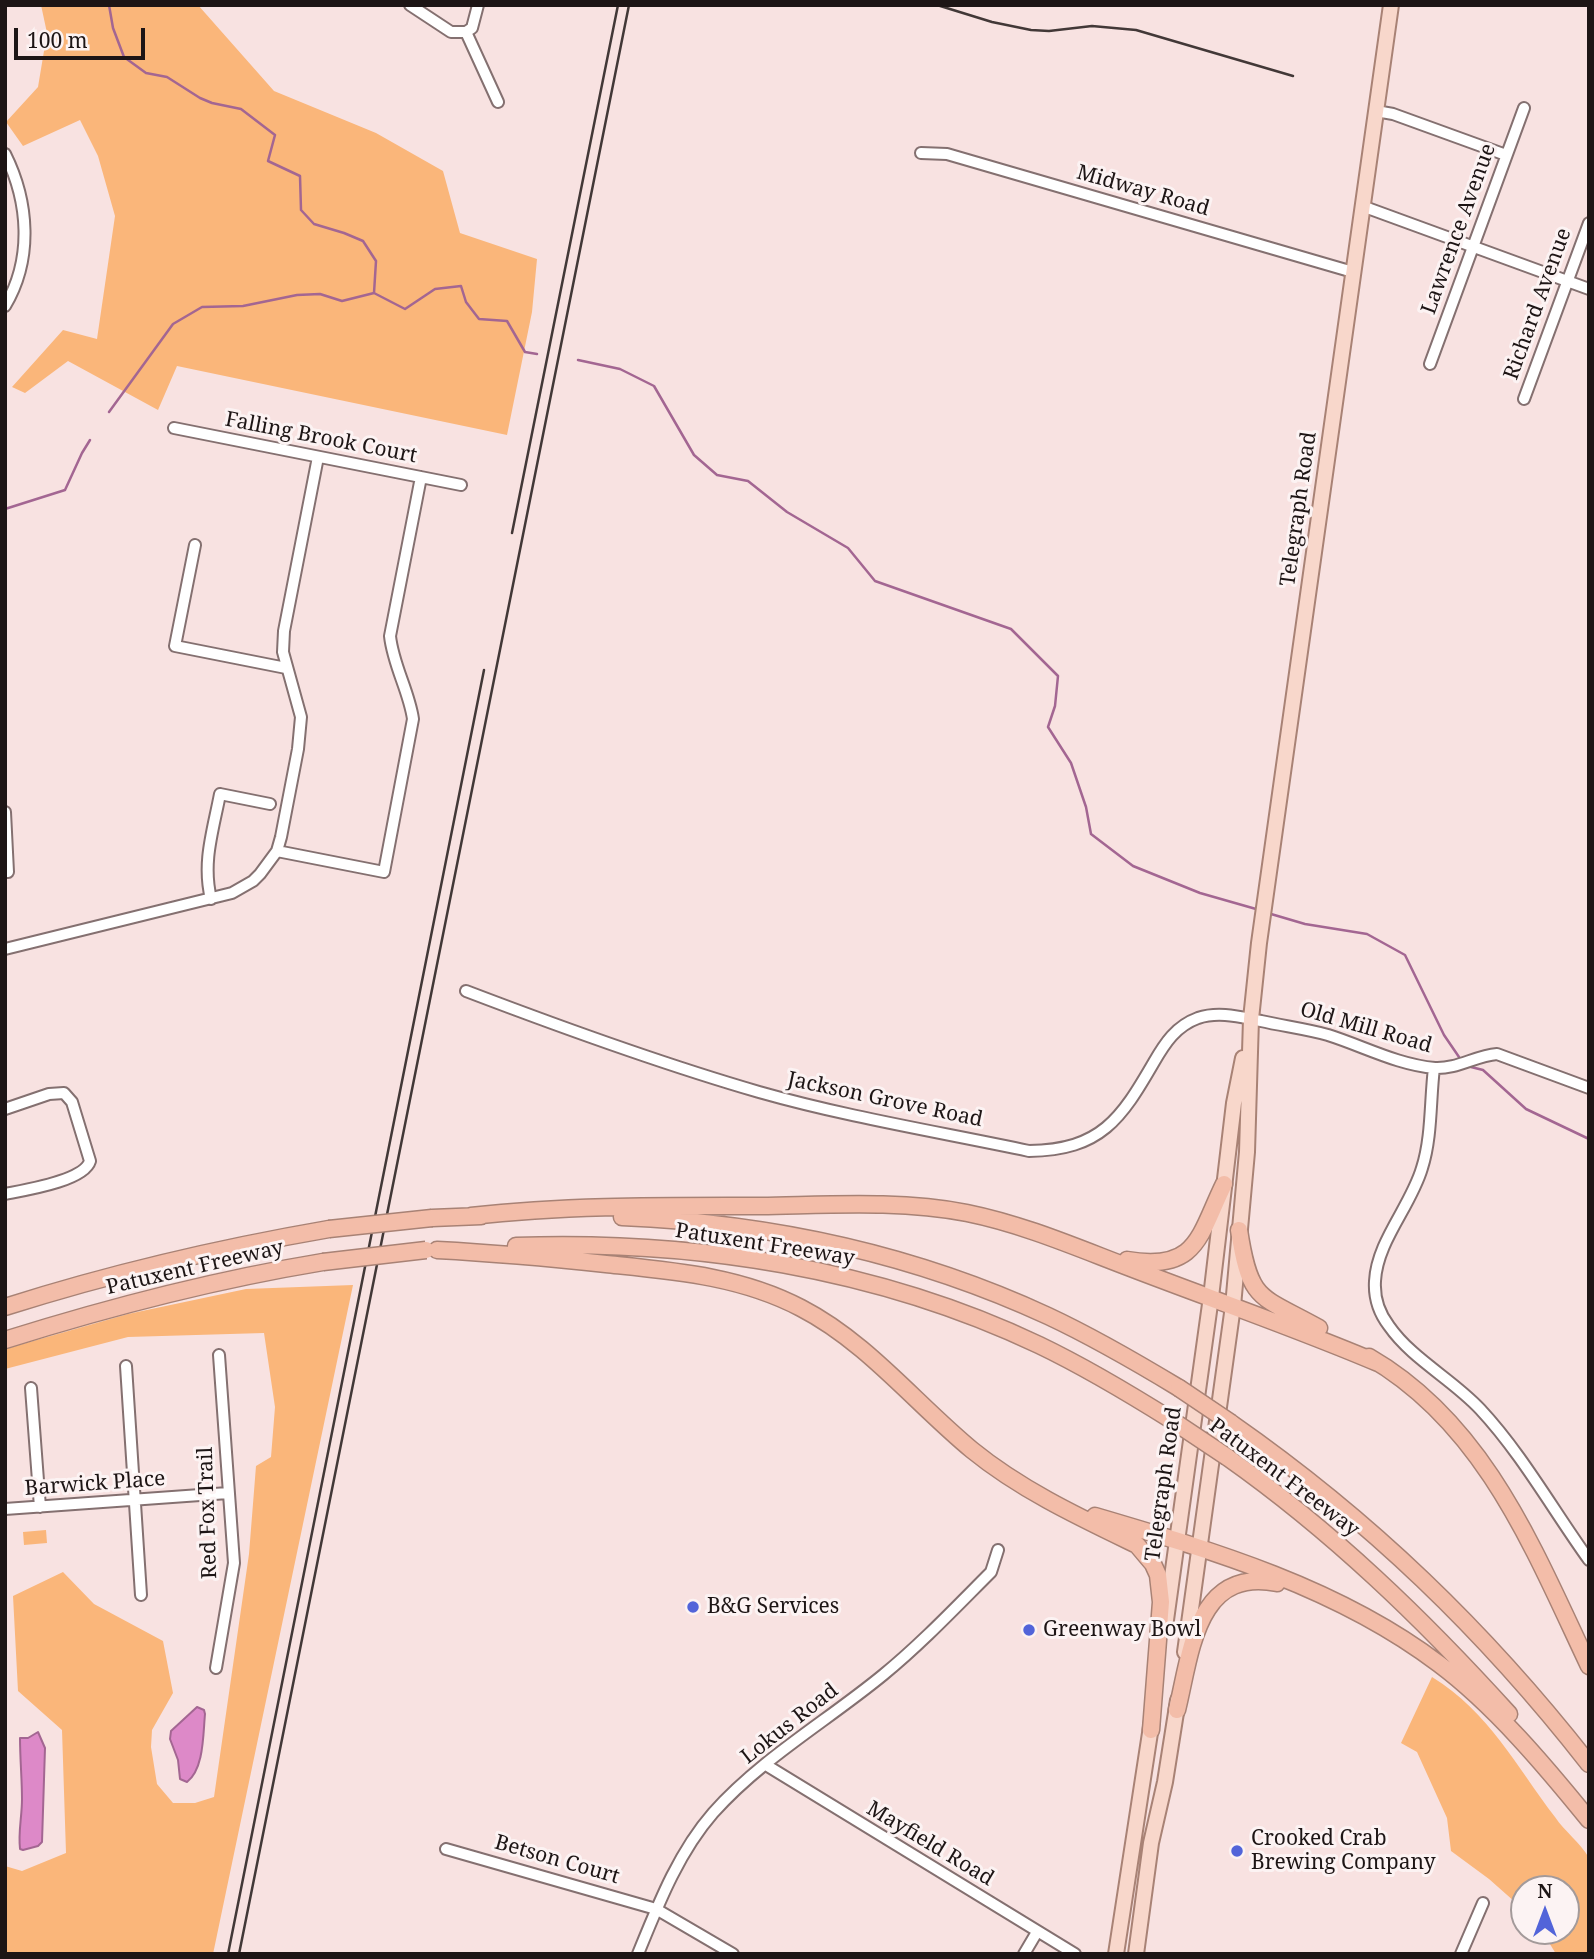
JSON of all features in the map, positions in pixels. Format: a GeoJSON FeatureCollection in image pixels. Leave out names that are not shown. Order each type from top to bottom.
{"type":"FeatureCollection","features":[{"type":"Feature","properties":{"kind":"highway"},"geometry":{"type":"LineString","coordinates":[[1102,1256],[1154,1263],[1180,1257],[1190,1250],[1202,1234],[1224,1184]]}},
{"type":"Feature","properties":{"kind":"highway"},"geometry":{"type":"LineString","coordinates":[[471,1216],[575,1207],[892,1205],[940,1209],[1031,1229],[1304,1332],[1378,1363]]}},
{"type":"Feature","properties":{"kind":"highway","name":"Patuxent Freeway"},"geometry":{"type":"LineString","coordinates":[[5,1307],[132,1269],[253,1242],[329,1229],[432,1218],[575,1214],[695,1222],[791,1235],[875,1253],[940,1273],[1048,1316],[1135,1362],[1231,1423],[1345,1508],[1428,1583],[1479,1633],[1530,1690],[1589,1764]]}},
{"type":"Feature","properties":{"kind":"highway"},"geometry":{"type":"LineString","coordinates":[[1239,1230],[1248,1277],[1263,1298],[1399,1377],[1441,1413],[1487,1468],[1519,1520],[1589,1665]]}},
{"type":"Feature","properties":{"kind":"highway","name":"Patuxent Freeway"},"geometry":{"type":"LineString","coordinates":[[5,1340],[67,1320],[183,1289],[257,1273],[323,1262],[431,1250],[536,1245],[638,1248],[750,1259],[868,1283],[986,1322],[1038,1345],[1123,1390],[1227,1457],[1326,1533],[1408,1606],[1509,1714],[1589,1818]]}},
{"type":"Feature","properties":{"kind":"highway"},"geometry":{"type":"LineString","coordinates":[[431,1250],[523,1255],[677,1271],[729,1280],[771,1295],[824,1321],[874,1360],[971,1449],[1014,1481],[1137,1545],[1153,1564],[1158,1575],[1161,1602],[1151,1730]]}},
{"type":"Feature","properties":{"kind":"highway"},"geometry":{"type":"LineString","coordinates":[[1050,1500],[1199,1548],[1312,1592],[1383,1627],[1440,1665],[1502,1720],[1589,1818]]}},
{"type":"Feature","properties":{"kind":"highway"},"geometry":{"type":"LineString","coordinates":[[1177,1710],[1202,1617],[1219,1594],[1242,1582],[1254,1581],[1266,1581],[1312,1592]]}},
{"type":"Feature","properties":{"kind":"main road","name":"Telegraph Road"},"geometry":{"type":"LineString","coordinates":[[1115,1954],[1151,1730],[1211,1297],[1234,1103],[1251,1019],[1391,5]]}},
{"type":"Feature","properties":{"kind":"main road","name":"Telegraph Road"},"geometry":{"type":"LineString","coordinates":[[1136,1954],[1151,1843],[1177,1710],[1233,1306],[1247,1152],[1251,1019]]}},
{"type":"Feature","properties":{"kind":"street"},"geometry":{"type":"LineString","coordinates":[[410,5],[451,32],[467,32],[472,28],[478,5]]}},
{"type":"Feature","properties":{"kind":"street"},"geometry":{"type":"LineString","coordinates":[[467,32],[498,102]]}},
{"type":"Feature","properties":{"kind":"street","name":"Lawrence Avenue"},"geometry":{"type":"LineString","coordinates":[[1430,364],[1524,108]]}},
{"type":"Feature","properties":{"kind":"street"},"geometry":{"type":"LineString","coordinates":[[1376,111],[1393,114],[1506,155]]}},
{"type":"Feature","properties":{"kind":"street","name":"Midway Road"},"geometry":{"type":"LineString","coordinates":[[921,153],[947,154],[1353,272]]}},
{"type":"Feature","properties":{"kind":"street"},"geometry":{"type":"LineString","coordinates":[[5,154],[21,194],[25,226],[22,261],[5,306]]}},
{"type":"Feature","properties":{"kind":"street"},"geometry":{"type":"LineString","coordinates":[[1362,206],[1589,289]]}},
{"type":"Feature","properties":{"kind":"street","name":"Richard Avenue"},"geometry":{"type":"LineString","coordinates":[[1524,398],[1589,223]]}},
{"type":"Feature","properties":{"kind":"street","name":"Falling Brook Court"},"geometry":{"type":"LineString","coordinates":[[174,428],[461,485]]}},
{"type":"Feature","properties":{"kind":"street"},"geometry":{"type":"LineString","coordinates":[[5,949],[232,893],[253,881],[277,851],[301,733],[299,705],[283,652],[284,631],[318,457]]}},
{"type":"Feature","properties":{"kind":"street"},"geometry":{"type":"LineString","coordinates":[[277,851],[384,872],[412,719],[390,636],[421,477]]}},
{"type":"Feature","properties":{"kind":"street"},"geometry":{"type":"LineString","coordinates":[[195,545],[175,646],[286,668]]}},
{"type":"Feature","properties":{"kind":"street"},"geometry":{"type":"LineString","coordinates":[[211,899],[206,862],[220,794],[270,804]]}},
{"type":"Feature","properties":{"kind":"street"},"geometry":{"type":"LineString","coordinates":[[5,812],[8,872],[5,872]]}},
{"type":"Feature","properties":{"kind":"street","name":"Jackson Grove Road"},"geometry":{"type":"LineString","coordinates":[[466,991],[605,1044],[760,1092],[830,1110],[1029,1151],[1054,1150],[1079,1144],[1114,1122],[1136,1094],[1166,1042],[1175,1031],[1187,1023],[1222,1014],[1251,1019]]}},
{"type":"Feature","properties":{"kind":"street","name":"Old Mill Road"},"geometry":{"type":"LineString","coordinates":[[1251,1019],[1328,1035],[1401,1060],[1434,1068],[1455,1066],[1482,1056],[1497,1054],[1589,1088]]}},
{"type":"Feature","properties":{"kind":"street"},"geometry":{"type":"LineString","coordinates":[[1434,1068],[1422,1171],[1377,1269],[1375,1289],[1379,1310],[1391,1329],[1478,1407],[1500,1432],[1589,1560]]}},
{"type":"Feature","properties":{"kind":"street"},"geometry":{"type":"LineString","coordinates":[[5,1109],[49,1094],[64,1093],[72,1102],[90,1161],[79,1174],[5,1194]]}},
{"type":"Feature","properties":{"kind":"street","name":"Red Fox Trail"},"geometry":{"type":"LineString","coordinates":[[216,1668],[233,1571],[219,1355]]}},
{"type":"Feature","properties":{"kind":"street"},"geometry":{"type":"LineString","coordinates":[[126,1366],[141,1595]]}},
{"type":"Feature","properties":{"kind":"street"},"geometry":{"type":"LineString","coordinates":[[31,1388],[40,1507]]}},
{"type":"Feature","properties":{"kind":"street","name":"Barwick Place"},"geometry":{"type":"LineString","coordinates":[[5,1509],[228,1493]]}},
{"type":"Feature","properties":{"kind":"street","name":"Lokus Road"},"geometry":{"type":"LineString","coordinates":[[638,1954],[679,1863],[712,1814],[766,1765],[885,1674],[991,1572],[998,1550]]}},
{"type":"Feature","properties":{"kind":"street","name":"Mayfield Road"},"geometry":{"type":"LineString","coordinates":[[766,1765],[1076,1954]]}},
{"type":"Feature","properties":{"kind":"street","name":"Betson Court"},"geometry":{"type":"LineString","coordinates":[[446,1849],[656,1909],[733,1954]]}},
{"type":"Feature","properties":{"kind":"street"},"geometry":{"type":"LineString","coordinates":[[1461,1954],[1483,1903]]}},
{"type":"Feature","properties":{"kind":"street"},"geometry":{"type":"LineString","coordinates":[[1024,1954],[1037,1931]]}},
{"type":"Feature","properties":{"kind":"shaded area"},"geometry":{"type":"Polygon","coordinates":[[[41,5],[198,5],[274,91],[376,133],[443,171],[460,233],[537,259],[532,312],[507,435],[177,366],[158,410],[68,361],[25,393],[12,387],[63,330],[97,339],[115,216],[98,156],[80,120],[23,146],[6,122],[38,87],[47,33],[41,5]]]}},
{"type":"Feature","properties":{"kind":"shaded area"},"geometry":{"type":"Polygon","coordinates":[[[353,1285],[213,1954],[5,1954],[5,1866],[22,1871],[66,1853],[62,1730],[18,1691],[13,1596],[63,1572],[94,1604],[163,1641],[173,1693],[152,1730],[151,1747],[157,1784],[173,1803],[195,1803],[214,1797],[249,1554],[256,1466],[271,1457],[275,1407],[264,1333],[128,1337],[5,1369],[5,1349],[128,1314],[246,1289],[353,1285]]]}},
{"type":"Feature","properties":{"kind":"shaded area"},"geometry":{"type":"Polygon","coordinates":[[[46,1530],[47,1543],[24,1545],[23,1532],[46,1530]]]}},
{"type":"Feature","properties":{"kind":"shaded area"},"geometry":{"type":"Polygon","coordinates":[[[1432,1677],[1470,1706],[1486,1723],[1589,1858],[1589,1954],[1556,1954],[1551,1945],[1580,1945],[1580,1875],[1510,1875],[1510,1898],[1451,1851],[1447,1818],[1417,1752],[1401,1743],[1432,1677]]]}},
{"type":"Feature","properties":{"kind":"shaded area"},"geometry":{"type":"Polygon","coordinates":[[[197,1707],[204,1710],[205,1714],[202,1751],[197,1769],[187,1782],[180,1779],[178,1760],[170,1739],[171,1731],[197,1707]]]}},
{"type":"Feature","properties":{"kind":"shaded area"},"geometry":{"type":"Polygon","coordinates":[[[38,1732],[45,1748],[42,1842],[38,1846],[23,1850],[20,1849],[20,1738],[28,1738],[38,1732]]]}},
{"type":"Feature","properties":{"kind":"waterway"},"geometry":{"type":"LineString","coordinates":[[109,5],[113,28],[124,57],[146,73],[167,77],[200,98],[241,109],[275,135],[268,161],[300,176],[301,210],[314,224],[363,241],[376,261],[374,293]]}},
{"type":"Feature","properties":{"kind":"waterway"},"geometry":{"type":"LineString","coordinates":[[109,412],[173,324],[202,307],[243,306],[297,295],[320,294],[342,301],[374,293],[405,309],[435,289],[461,286],[466,302],[479,319],[507,321],[525,352],[537,354]]}},
{"type":"Feature","properties":{"kind":"waterway"},"geometry":{"type":"LineString","coordinates":[[578,360],[620,369],[654,386],[694,455],[717,475],[748,481],[787,512],[848,548],[875,581],[1011,629],[1058,676],[1055,706],[1048,727],[1071,763],[1086,807],[1091,834],[1133,866],[1200,893],[1256,909]]}},
{"type":"Feature","properties":{"kind":"waterway"},"geometry":{"type":"LineString","coordinates":[[5,509],[65,490],[90,440]]}},
{"type":"Feature","properties":{"kind":"waterway"},"geometry":{"type":"LineString","coordinates":[[1271,914],[1305,924],[1367,934],[1405,955],[1444,1035],[1459,1057]]}},
{"type":"Feature","properties":{"kind":"waterway"},"geometry":{"type":"LineString","coordinates":[[1471,1067],[1483,1070],[1526,1109],[1589,1139]]}},
{"type":"Feature","properties":{"kind":"railway"},"geometry":{"type":"LineString","coordinates":[[512,533],[618,5]]}},
{"type":"Feature","properties":{"kind":"railway"},"geometry":{"type":"LineString","coordinates":[[239,1954],[629,5]]}},
{"type":"Feature","properties":{"kind":"railway"},"geometry":{"type":"LineString","coordinates":[[937,5],[992,22],[1031,30],[1049,31],[1092,26],[1136,30],[1293,76]]}},
{"type":"Feature","properties":{"kind":"railway"},"geometry":{"type":"LineString","coordinates":[[228,1954],[484,670]]}},
{"type":"Feature","properties":{"kind":"place","name":"B&G Services"},"geometry":{"type":"Point","coordinates":[693,1607]}},
{"type":"Feature","properties":{"kind":"place","name":"Greenway Bowl"},"geometry":{"type":"Point","coordinates":[1029,1630]}},
{"type":"Feature","properties":{"kind":"place","name":"Crooked Crab Brewing Company"},"geometry":{"type":"Point","coordinates":[1237,1851]}}]}
